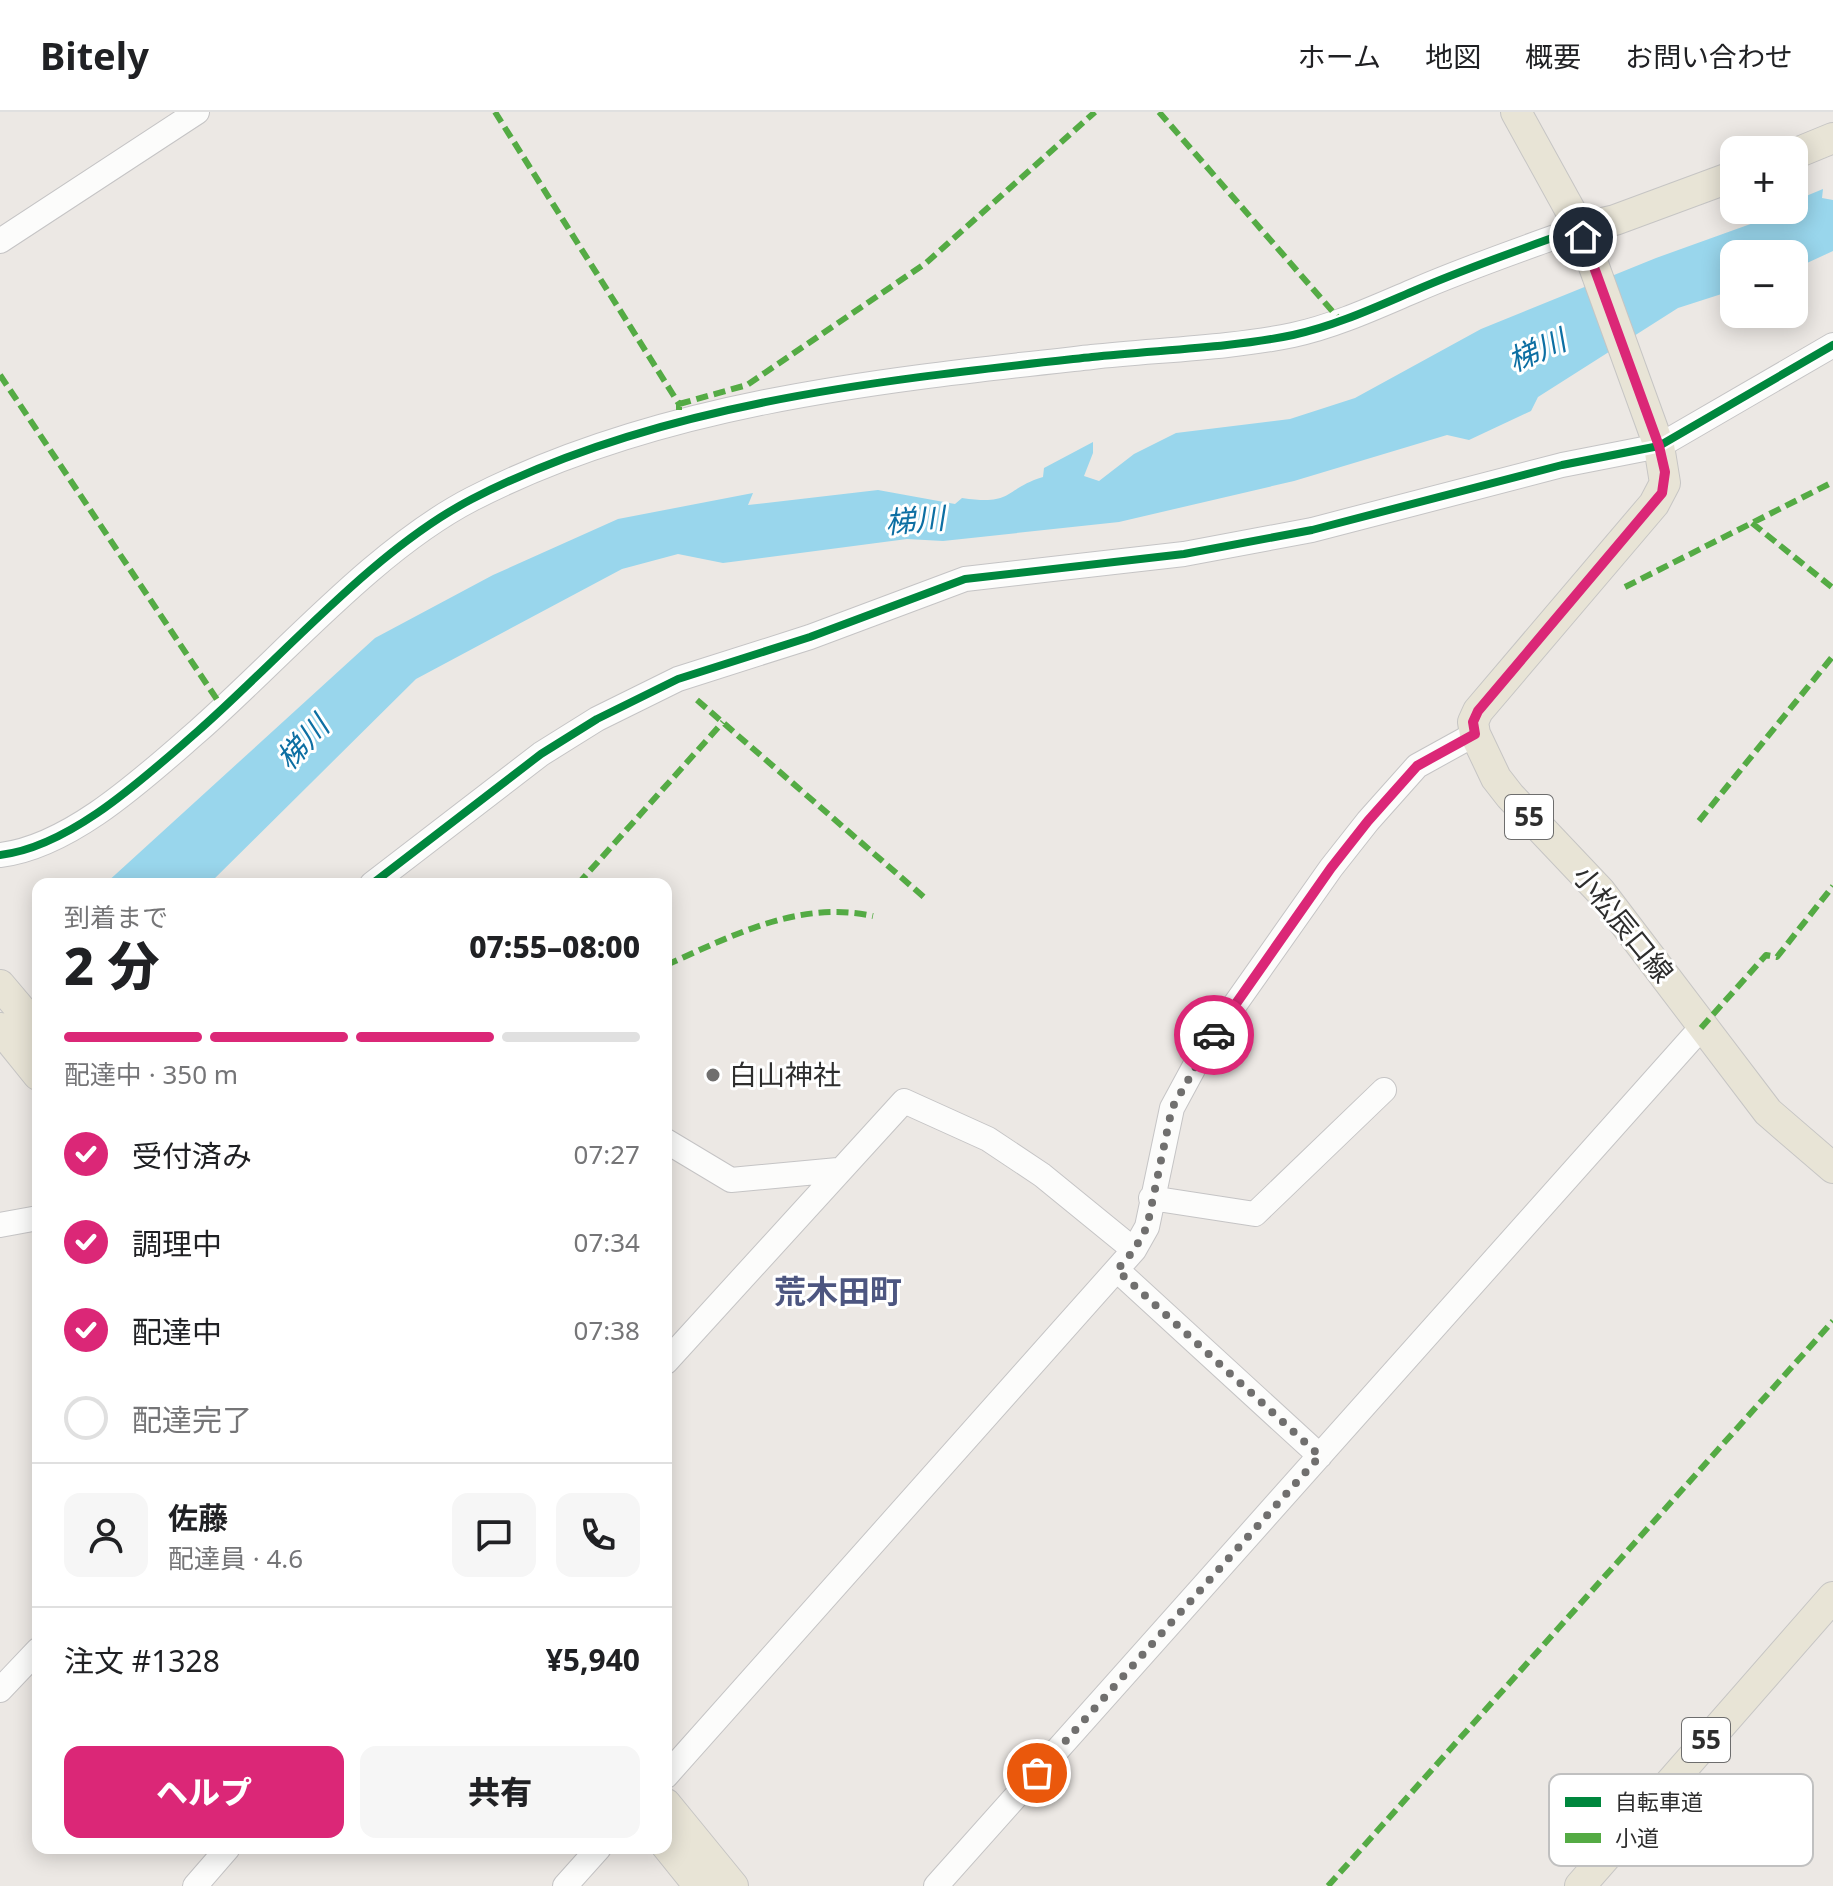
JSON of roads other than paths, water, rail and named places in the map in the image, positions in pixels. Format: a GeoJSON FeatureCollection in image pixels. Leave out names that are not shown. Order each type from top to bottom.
{"type":"FeatureCollection","features":[{"type":"Feature","properties":{"kind":"main road"},"geometry":{"type":"LineString","coordinates":[[1475,734],[1473,722],[1478,711],[1662,493],[1665,472],[1581,232],[1516,112]]}},
{"type":"Feature","properties":{"kind":"main road"},"geometry":{"type":"LineString","coordinates":[[1808,148],[1833,138]]}},
{"type":"Feature","properties":{"kind":"main road"},"geometry":{"type":"LineString","coordinates":[[1581,232],[1720,181]]}},
{"type":"Feature","properties":{"kind":"main road","name":"小松辰口線"},"geometry":{"type":"LineString","coordinates":[[1475,734],[1496,778],[1600,891],[1675,987],[1701,1028],[1768,1112],[1833,1168]]}},
{"type":"Feature","properties":{"kind":"main road"},"geometry":{"type":"LineString","coordinates":[[0,985],[32,1023]]}},
{"type":"Feature","properties":{"kind":"main road"},"geometry":{"type":"LineString","coordinates":[[0,1028],[32,1068]]}},
{"type":"Feature","properties":{"kind":"main road","name":"55"},"geometry":{"type":"LineString","coordinates":[[1678,1774],[1833,1597]]}},
{"type":"Feature","properties":{"kind":"main road"},"geometry":{"type":"LineString","coordinates":[[672,1811],[733,1886]]}},
{"type":"Feature","properties":{"kind":"main road"},"geometry":{"type":"LineString","coordinates":[[672,1852],[699,1886]]}},
{"type":"Feature","properties":{"kind":"main road","name":"55"},"geometry":{"type":"LineString","coordinates":[[1580,1886],[1598,1866]]}},
{"type":"Feature","properties":{"kind":"street"},"geometry":{"type":"LineString","coordinates":[[0,241],[197,112]]}},
{"type":"Feature","properties":{"kind":"street"},"geometry":{"type":"LineString","coordinates":[[0,855],[68,830],[124,795],[224,710],[369,572],[431,523],[471,499],[557,461],[678,422],[805,395],[1008,366],[1292,335],[1372,311],[1417,289],[1581,232]]}},
{"type":"Feature","properties":{"kind":"street"},"geometry":{"type":"LineString","coordinates":[[380,878],[541,754],[597,719],[678,679],[810,637],[965,579],[1184,554],[1283,535],[1419,504],[1657,442],[1833,345]]}},
{"type":"Feature","properties":{"kind":"street"},"geometry":{"type":"LineString","coordinates":[[672,1769],[1134,1250],[1147,1227],[1172,1108],[1205,1047],[1331,868],[1417,766],[1475,734]]}},
{"type":"Feature","properties":{"kind":"street"},"geometry":{"type":"LineString","coordinates":[[936,1886],[1701,1028]]}},
{"type":"Feature","properties":{"kind":"street"},"geometry":{"type":"LineString","coordinates":[[1151,1198],[1255,1214],[1384,1090]]}},
{"type":"Feature","properties":{"kind":"street"},"geometry":{"type":"LineString","coordinates":[[672,1355],[904,1101],[988,1139],[1042,1175],[1134,1250]]}},
{"type":"Feature","properties":{"kind":"street"},"geometry":{"type":"LineString","coordinates":[[672,1145],[731,1180],[838,1170]]}},
{"type":"Feature","properties":{"kind":"street"},"geometry":{"type":"LineString","coordinates":[[0,1225],[32,1219]]}},
{"type":"Feature","properties":{"kind":"street"},"geometry":{"type":"LineString","coordinates":[[1117,1270],[1320,1456]]}},
{"type":"Feature","properties":{"kind":"street"},"geometry":{"type":"LineString","coordinates":[[0,1690],[32,1656]]}},
{"type":"Feature","properties":{"kind":"street"},"geometry":{"type":"LineString","coordinates":[[195,1886],[223,1854]]}},
{"type":"Feature","properties":{"kind":"street"},"geometry":{"type":"LineString","coordinates":[[565,1886],[594,1854]]}},
{"type":"Feature","properties":{"kind":"water","name":"梯川"},"geometry":{"type":"Polygon","coordinates":[[[1823,189],[1822,198],[1833,200],[1833,251],[1808,263],[1808,240],[1720,240],[1720,294],[1678,308],[1538,397],[1531,411],[1469,440],[1447,435],[1294,481],[1119,522],[943,541],[907,539],[723,563],[678,554],[622,569],[416,679],[215,878],[112,878],[375,638],[493,575],[618,519],[753,493],[748,505],[878,490],[955,504],[962,498],[991,500],[1043,477],[1044,468],[1093,442],[1093,453],[1084,476],[1099,481],[1134,454],[1176,433],[1290,419],[1355,398],[1481,329],[1656,258],[1751,224],[1808,224],[1808,195],[1823,189]]]}},
{"type":"Feature","properties":{"kind":"place","name":"白山神社"},"geometry":{"type":"Point","coordinates":[713,1075]}},
{"type":"Feature","properties":{"kind":"district","name":"荒木田町"},"geometry":{"type":"Point","coordinates":[838,1292]}}]}
